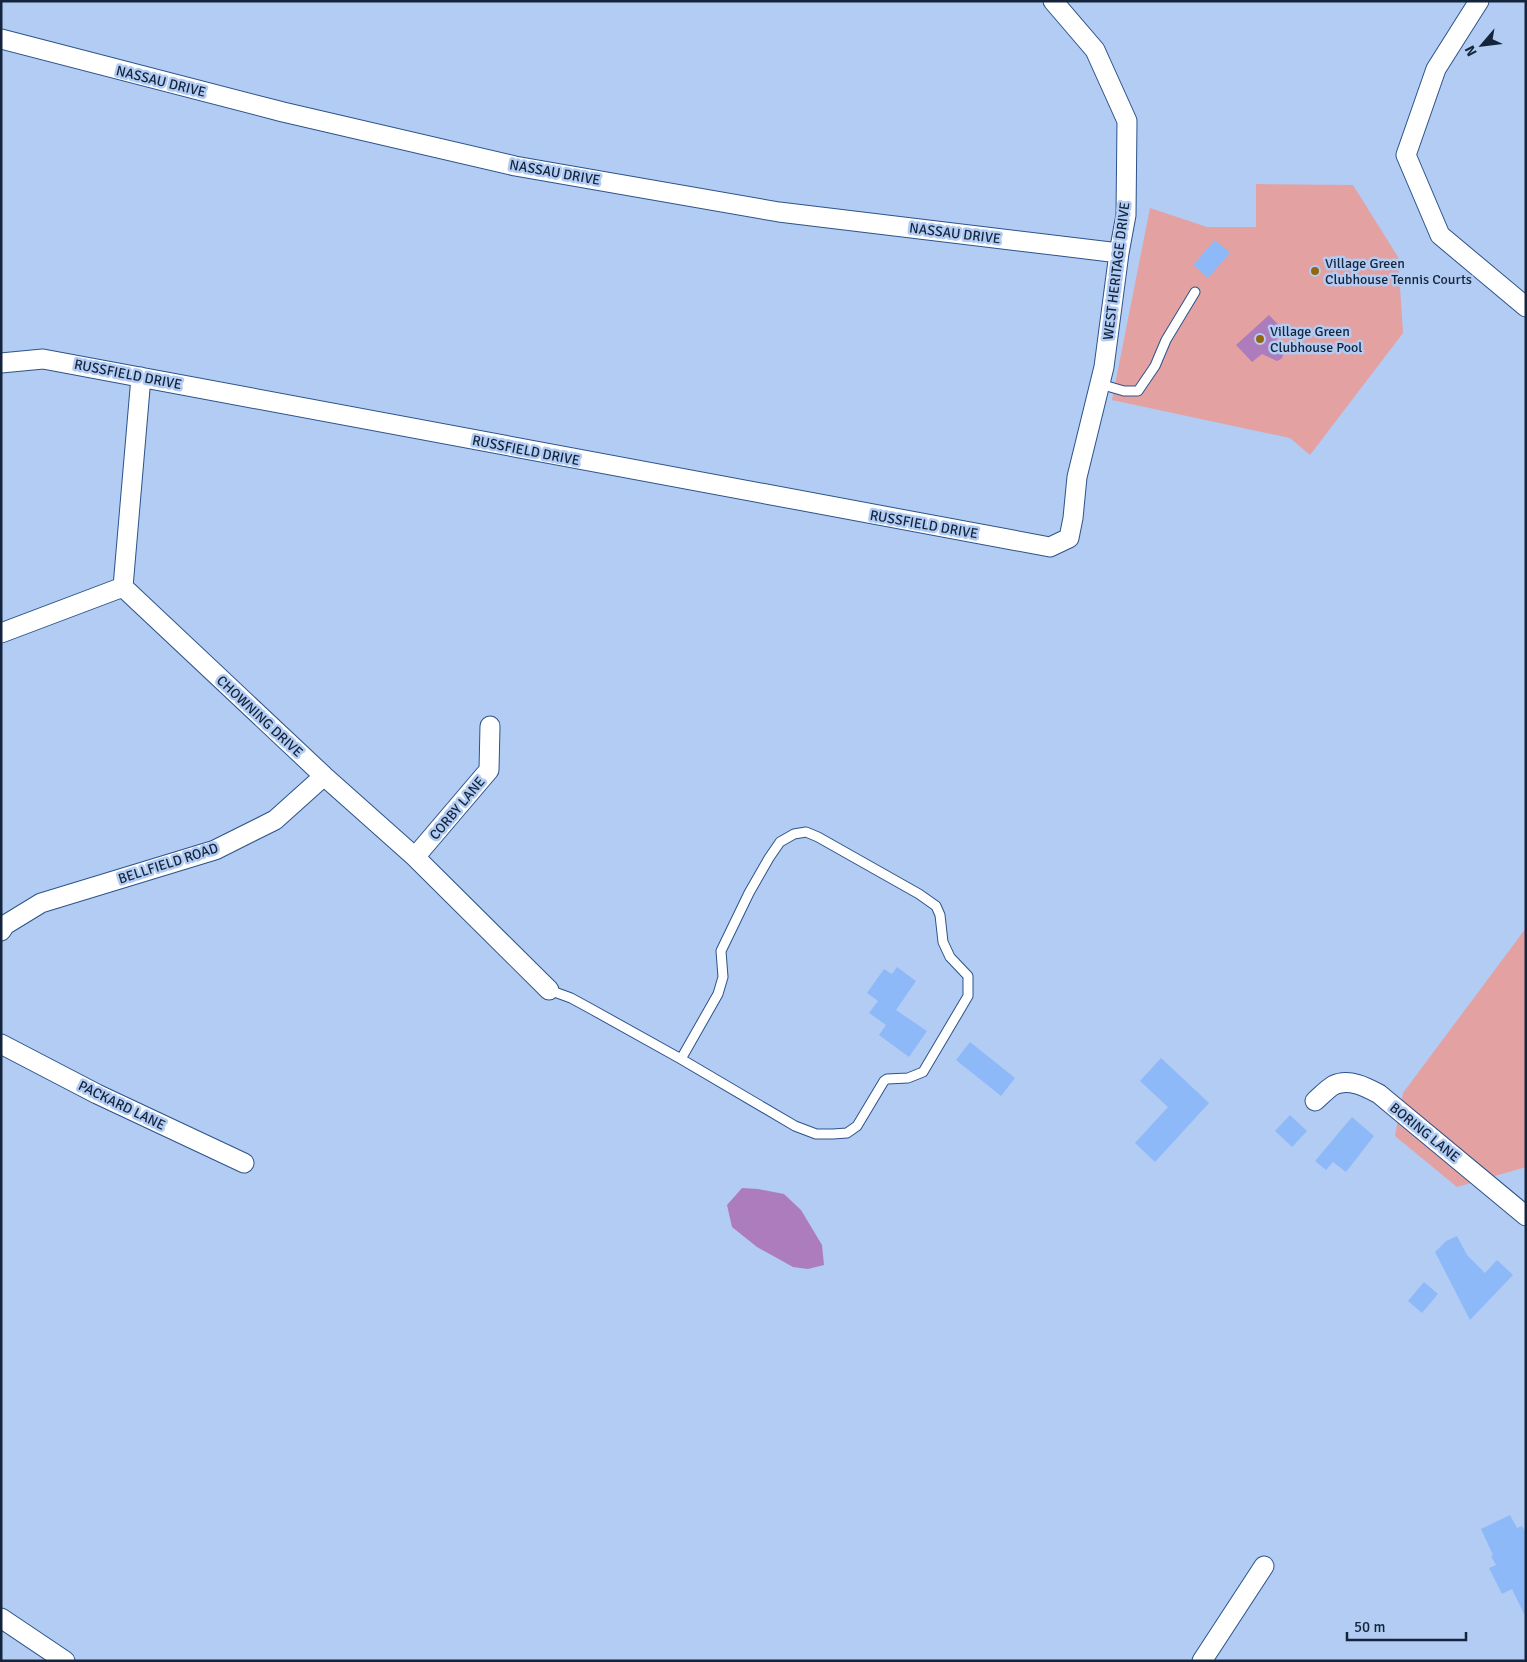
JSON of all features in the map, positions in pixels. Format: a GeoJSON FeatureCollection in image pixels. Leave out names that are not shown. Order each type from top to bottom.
{"type":"FeatureCollection","features":[{"type":"Feature","properties":{"kind":"street","name":"WEST HERITAGE DRIVE"},"geometry":{"type":"LineString","coordinates":[[1050,547],[1069,538],[1077,477],[1104,367],[1126,215],[1126,121],[1095,50],[1053,1]]}},
{"type":"Feature","properties":{"kind":"street"},"geometry":{"type":"LineString","coordinates":[[1480,1],[1436,69],[1406,156],[1440,235],[1526,307]]}},
{"type":"Feature","properties":{"kind":"street","name":"NASSAU DRIVE"},"geometry":{"type":"LineString","coordinates":[[1,40],[283,112],[515,166],[779,212],[1119,253]]}},
{"type":"Feature","properties":{"kind":"street","name":"RUSSFIELD DRIVE"},"geometry":{"type":"LineString","coordinates":[[1,363],[43,359],[1050,547]]}},
{"type":"Feature","properties":{"kind":"street"},"geometry":{"type":"LineString","coordinates":[[1,633],[123,587],[141,377]]}},
{"type":"Feature","properties":{"kind":"street","name":"CHOWNING DRIVE"},"geometry":{"type":"LineString","coordinates":[[123,587],[324,776],[416,857],[549,990]]}},
{"type":"Feature","properties":{"kind":"street","name":"CORBY LANE"},"geometry":{"type":"LineString","coordinates":[[416,857],[489,770],[490,726]]}},
{"type":"Feature","properties":{"kind":"street","name":"BELLFIELD ROAD"},"geometry":{"type":"LineString","coordinates":[[1,930],[5,925],[41,903],[216,850],[275,820],[324,776]]}},
{"type":"Feature","properties":{"kind":"street","name":"PACKARD LANE"},"geometry":{"type":"LineString","coordinates":[[1,1044],[97,1094],[244,1163]]}},
{"type":"Feature","properties":{"kind":"street","name":"BORING LANE"},"geometry":{"type":"LineString","coordinates":[[1315,1101],[1334,1085],[1355,1083],[1365,1086],[1379,1094],[1526,1216]]}},
{"type":"Feature","properties":{"kind":"street"},"geometry":{"type":"LineString","coordinates":[[1202,1661],[1264,1566]]}},
{"type":"Feature","properties":{"kind":"street"},"geometry":{"type":"LineString","coordinates":[[1,1618],[65,1661]]}},
{"type":"Feature","properties":{"kind":"lane"},"geometry":{"type":"LineString","coordinates":[[1100,384],[1124,390],[1138,391],[1154,366],[1166,340],[1196,292]]}},
{"type":"Feature","properties":{"kind":"lane"},"geometry":{"type":"LineString","coordinates":[[549,990],[593,1010],[795,1126],[816,1134],[833,1134],[847,1132],[857,1126],[887,1079],[908,1078],[923,1072],[968,996],[968,976],[950,957],[943,942],[940,915],[936,906],[919,894],[818,838],[806,832],[794,834],[780,842],[749,893],[721,951],[723,977],[718,994],[681,1059]]}},
{"type":"Feature","properties":{"kind":"shaded area"},"geometry":{"type":"Polygon","coordinates":[[[1256,184],[1353,185],[1398,257],[1403,333],[1310,455],[1290,438],[1112,400],[1150,208],[1207,227],[1256,227],[1256,184]]]}},
{"type":"Feature","properties":{"kind":"shaded area","name":"Village Green Clubhouse Pool"},"geometry":{"type":"Polygon","coordinates":[[[1269,315],[1285,332],[1276,340],[1283,356],[1277,361],[1262,354],[1252,362],[1236,345],[1269,315]]]}},
{"type":"Feature","properties":{"kind":"shaded area"},"geometry":{"type":"Polygon","coordinates":[[[1526,928],[1526,1167],[1457,1187],[1395,1136],[1403,1093],[1526,928]]]}},
{"type":"Feature","properties":{"kind":"shaded area"},"geometry":{"type":"Polygon","coordinates":[[[742,1188],[784,1194],[801,1210],[822,1245],[824,1265],[808,1269],[793,1267],[757,1247],[732,1227],[727,1205],[742,1188]]]}},
{"type":"Feature","properties":{"kind":"building"},"geometry":{"type":"Polygon","coordinates":[[[1215,240],[1230,253],[1208,278],[1193,265],[1215,240]]]}},
{"type":"Feature","properties":{"kind":"building"},"geometry":{"type":"Polygon","coordinates":[[[897,967],[916,981],[896,1010],[927,1031],[909,1057],[879,1035],[886,1025],[869,1013],[878,1001],[867,993],[884,969],[892,974],[897,967]]]}},
{"type":"Feature","properties":{"kind":"building"},"geometry":{"type":"Polygon","coordinates":[[[970,1042],[1015,1078],[1001,1096],[956,1060],[970,1042]]]}},
{"type":"Feature","properties":{"kind":"building"},"geometry":{"type":"Polygon","coordinates":[[[1161,1058],[1209,1103],[1155,1162],[1135,1143],[1168,1107],[1140,1081],[1161,1058]]]}},
{"type":"Feature","properties":{"kind":"building"},"geometry":{"type":"Polygon","coordinates":[[[1290,1115],[1307,1131],[1292,1147],[1275,1131],[1290,1115]]]}},
{"type":"Feature","properties":{"kind":"building"},"geometry":{"type":"Polygon","coordinates":[[[1352,1117],[1374,1136],[1346,1172],[1333,1162],[1326,1170],[1315,1161],[1352,1117]]]}},
{"type":"Feature","properties":{"kind":"building"},"geometry":{"type":"Polygon","coordinates":[[[1457,1236],[1467,1255],[1485,1273],[1497,1260],[1513,1275],[1470,1320],[1435,1252],[1446,1241],[1457,1236]]]}},
{"type":"Feature","properties":{"kind":"building"},"geometry":{"type":"Polygon","coordinates":[[[1424,1282],[1438,1294],[1422,1313],[1408,1301],[1424,1282]]]}},
{"type":"Feature","properties":{"kind":"building"},"geometry":{"type":"Polygon","coordinates":[[[1510,1515],[1517,1528],[1522,1526],[1526,1533],[1526,1618],[1512,1589],[1502,1594],[1489,1568],[1496,1565],[1481,1529],[1510,1515]]]}},
{"type":"Feature","properties":{"kind":"place","name":"Village Green Clubhouse Tennis Courts"},"geometry":{"type":"Point","coordinates":[1315,271]}},
{"type":"Feature","properties":{"kind":"place","name":"Village Green Clubhouse Pool"},"geometry":{"type":"Point","coordinates":[1260,339]}}]}
